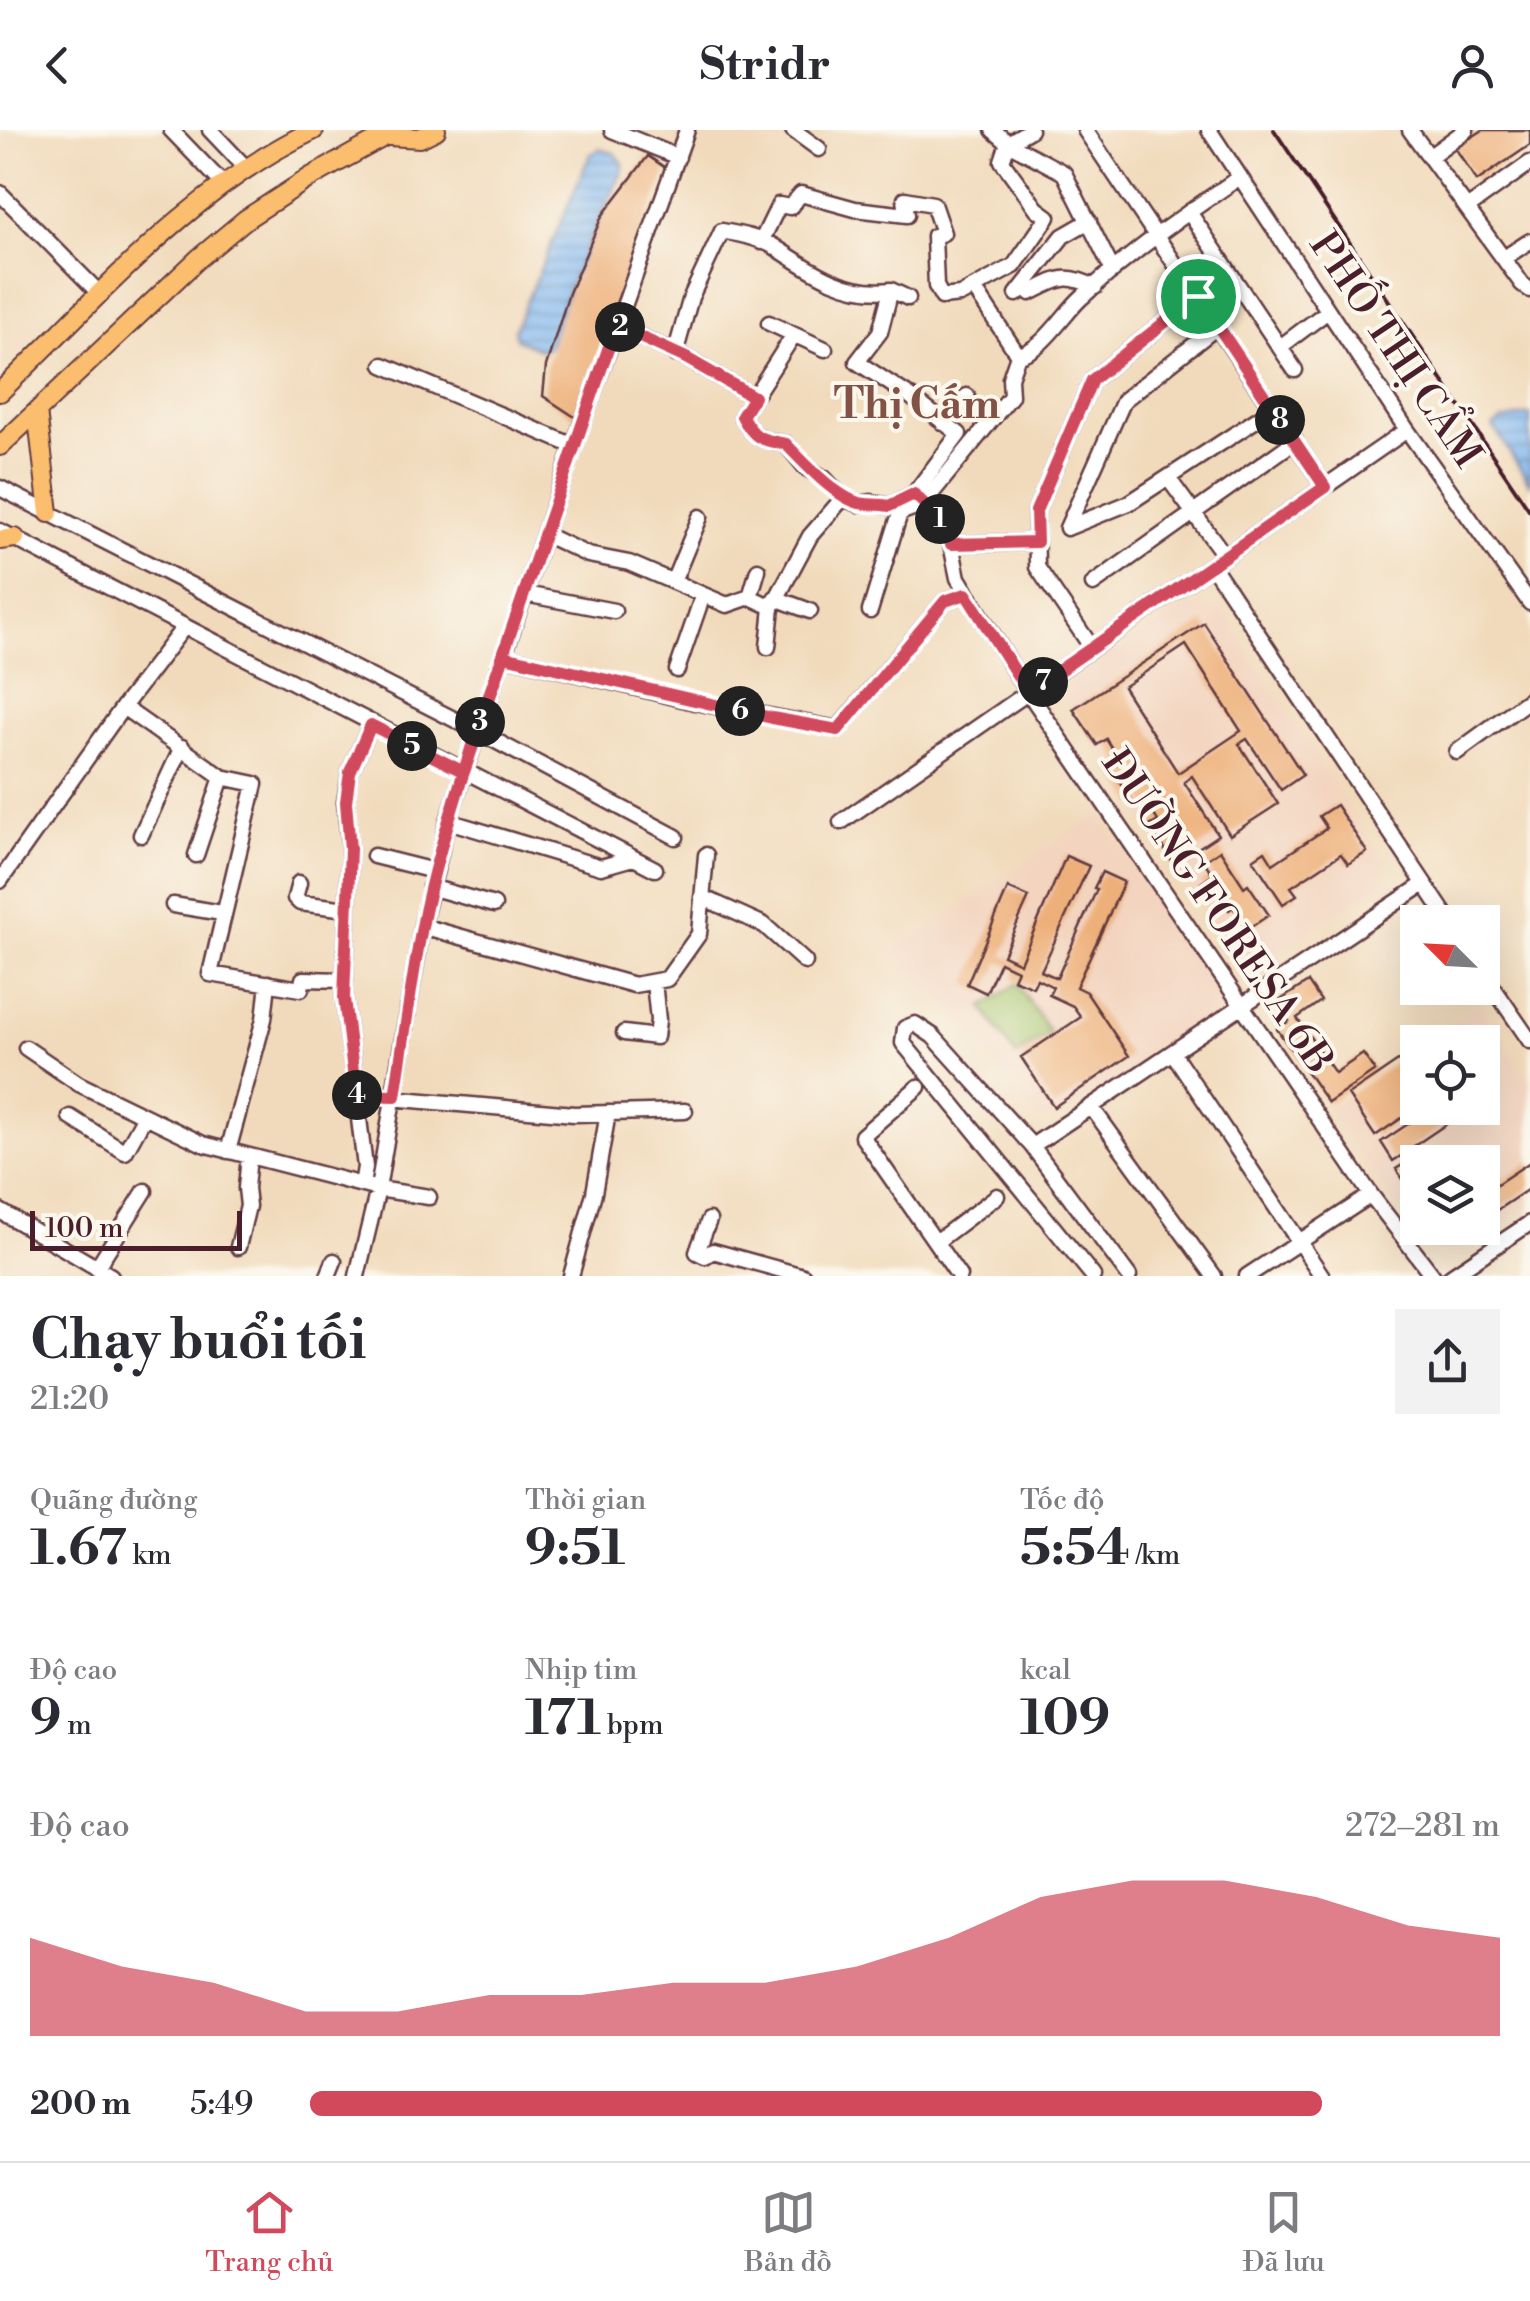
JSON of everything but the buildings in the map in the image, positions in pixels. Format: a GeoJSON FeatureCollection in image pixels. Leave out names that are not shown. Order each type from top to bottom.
{"type":"FeatureCollection","features":[{"type":"Feature","properties":{"kind":"main road"},"geometry":{"type":"LineString","coordinates":[[1,391],[224,185],[314,130]]}},
{"type":"Feature","properties":{"kind":"main road"},"geometry":{"type":"LineString","coordinates":[[0,446],[198,258],[246,219],[309,178],[392,133],[420,138],[436,130]]}},
{"type":"Feature","properties":{"kind":"main road"},"geometry":{"type":"LineString","coordinates":[[37,411],[49,514]]}},
{"type":"Feature","properties":{"kind":"street"},"geometry":{"type":"LineString","coordinates":[[171,130],[224,185]]}},
{"type":"Feature","properties":{"kind":"street"},"geometry":{"type":"LineString","coordinates":[[210,130],[247,168]]}},
{"type":"Feature","properties":{"kind":"street"},"geometry":{"type":"LineString","coordinates":[[612,130],[678,157]]}},
{"type":"Feature","properties":{"kind":"street"},"geometry":{"type":"LineString","coordinates":[[357,1276],[378,1189],[422,926],[448,821],[574,446],[688,130]]}},
{"type":"Feature","properties":{"kind":"street"},"geometry":{"type":"LineString","coordinates":[[793,130],[820,150]]}},
{"type":"Feature","properties":{"kind":"street"},"geometry":{"type":"LineString","coordinates":[[993,130],[1008,143],[1064,174],[1113,271]]}},
{"type":"Feature","properties":{"kind":"street"},"geometry":{"type":"LineString","coordinates":[[760,242],[779,205],[790,207],[801,194],[855,209],[907,215],[905,199],[932,204],[942,222],[943,233],[934,236],[936,286],[942,298],[974,288],[1014,266],[1048,217],[1002,161],[1008,143],[1030,130]]}},
{"type":"Feature","properties":{"kind":"street"},"geometry":{"type":"LineString","coordinates":[[1086,130],[1325,487]]}},
{"type":"Feature","properties":{"kind":"street","name":"PHỐ THỊ CẨM"},"geometry":{"type":"LineString","coordinates":[[1210,130],[1407,430],[1530,603]]}},
{"type":"Feature","properties":{"kind":"street"},"geometry":{"type":"LineString","coordinates":[[1410,130],[1530,290]]}},
{"type":"Feature","properties":{"kind":"street"},"geometry":{"type":"LineString","coordinates":[[1429,157],[1466,130]]}},
{"type":"Feature","properties":{"kind":"street"},"geometry":{"type":"LineString","coordinates":[[1467,208],[1530,162]]}},
{"type":"Feature","properties":{"kind":"street"},"geometry":{"type":"LineString","coordinates":[[1018,355],[1038,344],[1082,297],[1156,233],[1240,177]]}},
{"type":"Feature","properties":{"kind":"street"},"geometry":{"type":"LineString","coordinates":[[0,194],[101,295]]}},
{"type":"Feature","properties":{"kind":"street"},"geometry":{"type":"LineString","coordinates":[[1189,212],[1295,370]]}},
{"type":"Feature","properties":{"kind":"street"},"geometry":{"type":"LineString","coordinates":[[1090,221],[1063,236],[1024,294],[1060,278],[1075,277],[1095,286]]}},
{"type":"Feature","properties":{"kind":"street"},"geometry":{"type":"LineString","coordinates":[[676,354],[691,297],[722,231],[773,246],[817,276],[856,288],[891,290],[908,298]]}},
{"type":"Feature","properties":{"kind":"street"},"geometry":{"type":"LineString","coordinates":[[1504,258],[1530,240]]}},
{"type":"Feature","properties":{"kind":"street"},"geometry":{"type":"LineString","coordinates":[[974,288],[1018,355]]}},
{"type":"Feature","properties":{"kind":"street"},"geometry":{"type":"LineString","coordinates":[[891,290],[880,332],[857,362],[959,434],[918,499]]}},
{"type":"Feature","properties":{"kind":"street"},"geometry":{"type":"LineString","coordinates":[[1092,648],[1038,567],[1036,511],[1092,380],[1198,296]]}},
{"type":"Feature","properties":{"kind":"street"},"geometry":{"type":"LineString","coordinates":[[1280,347],[1328,311]]}},
{"type":"Feature","properties":{"kind":"street"},"geometry":{"type":"LineString","coordinates":[[769,323],[824,349]]}},
{"type":"Feature","properties":{"kind":"street"},"geometry":{"type":"LineString","coordinates":[[616,326],[754,397]]}},
{"type":"Feature","properties":{"kind":"street"},"geometry":{"type":"LineString","coordinates":[[1218,326],[1124,400],[1067,528],[1130,503],[1273,409]]}},
{"type":"Feature","properties":{"kind":"street"},"geometry":{"type":"LineString","coordinates":[[793,336],[742,416],[751,432],[770,443],[786,444],[806,468],[824,478],[842,498],[858,504],[871,502],[900,513],[918,499],[1011,396],[1010,378],[1018,355]]}},
{"type":"Feature","properties":{"kind":"street"},"geometry":{"type":"LineString","coordinates":[[383,365],[574,446]]}},
{"type":"Feature","properties":{"kind":"street"},"geometry":{"type":"LineString","coordinates":[[943,423],[967,396]]}},
{"type":"Feature","properties":{"kind":"street"},"geometry":{"type":"LineString","coordinates":[[842,822],[1407,430]]}},
{"type":"Feature","properties":{"kind":"street"},"geometry":{"type":"LineString","coordinates":[[1093,584],[1294,441]]}},
{"type":"Feature","properties":{"kind":"street"},"geometry":{"type":"LineString","coordinates":[[1168,478],[1194,513],[1218,561],[1438,905]]}},
{"type":"Feature","properties":{"kind":"street"},"geometry":{"type":"LineString","coordinates":[[0,488],[676,837]]}},
{"type":"Feature","properties":{"kind":"street"},"geometry":{"type":"LineString","coordinates":[[768,647],[774,602],[810,536],[842,498]]}},
{"type":"Feature","properties":{"kind":"street"},"geometry":{"type":"LineString","coordinates":[[918,499],[943,522],[951,544],[1037,542]]}},
{"type":"Feature","properties":{"kind":"street"},"geometry":{"type":"LineString","coordinates":[[870,611],[894,512]]}},
{"type":"Feature","properties":{"kind":"street"},"geometry":{"type":"LineString","coordinates":[[673,582],[700,517]]}},
{"type":"Feature","properties":{"kind":"street"},"geometry":{"type":"LineString","coordinates":[[546,535],[588,554],[629,563],[727,604],[750,597],[810,611]]}},
{"type":"Feature","properties":{"kind":"street"},"geometry":{"type":"LineString","coordinates":[[5,536],[655,869]]}},
{"type":"Feature","properties":{"kind":"street","name":"ĐƯỜNG FORESA 6B"},"geometry":{"type":"LineString","coordinates":[[951,544],[958,578],[966,594],[1165,902],[1242,1006],[1371,1195],[1434,1276]]}},
{"type":"Feature","properties":{"kind":"street"},"geometry":{"type":"LineString","coordinates":[[750,597],[758,570]]}},
{"type":"Feature","properties":{"kind":"street"},"geometry":{"type":"LineString","coordinates":[[525,594],[614,610]]}},
{"type":"Feature","properties":{"kind":"street"},"geometry":{"type":"LineString","coordinates":[[504,656],[838,730],[945,601],[966,594]]}},
{"type":"Feature","properties":{"kind":"street"},"geometry":{"type":"LineString","coordinates":[[677,670],[703,595]]}},
{"type":"Feature","properties":{"kind":"street"},"geometry":{"type":"LineString","coordinates":[[0,880],[184,627]]}},
{"type":"Feature","properties":{"kind":"street"},"geometry":{"type":"LineString","coordinates":[[1457,752],[1530,700]]}},
{"type":"Feature","properties":{"kind":"street"},"geometry":{"type":"LineString","coordinates":[[123,707],[222,777],[255,784],[210,974],[301,990],[303,979],[345,980]]}},
{"type":"Feature","properties":{"kind":"street"},"geometry":{"type":"LineString","coordinates":[[362,1184],[364,1166],[345,980],[347,783],[371,725]]}},
{"type":"Feature","properties":{"kind":"street"},"geometry":{"type":"LineString","coordinates":[[141,835],[182,748]]}},
{"type":"Feature","properties":{"kind":"street"},"geometry":{"type":"LineString","coordinates":[[196,855],[222,777]]}},
{"type":"Feature","properties":{"kind":"street"},"geometry":{"type":"LineString","coordinates":[[448,821],[601,867],[633,858]]}},
{"type":"Feature","properties":{"kind":"street"},"geometry":{"type":"LineString","coordinates":[[422,926],[634,985],[667,980],[699,934],[706,855]]}},
{"type":"Feature","properties":{"kind":"street"},"geometry":{"type":"LineString","coordinates":[[374,856],[434,871]]}},
{"type":"Feature","properties":{"kind":"street"},"geometry":{"type":"LineString","coordinates":[[299,883],[295,898],[300,903],[347,909]]}},
{"type":"Feature","properties":{"kind":"street"},"geometry":{"type":"LineString","coordinates":[[1032,1146],[1424,884]]}},
{"type":"Feature","properties":{"kind":"street"},"geometry":{"type":"LineString","coordinates":[[430,888],[494,905]]}},
{"type":"Feature","properties":{"kind":"street"},"geometry":{"type":"LineString","coordinates":[[702,897],[764,925],[805,962]]}},
{"type":"Feature","properties":{"kind":"street"},"geometry":{"type":"LineString","coordinates":[[174,905],[222,912]]}},
{"type":"Feature","properties":{"kind":"street"},"geometry":{"type":"LineString","coordinates":[[624,1032],[656,1037],[654,982]]}},
{"type":"Feature","properties":{"kind":"street"},"geometry":{"type":"LineString","coordinates":[[228,1151],[264,1019],[268,983]]}},
{"type":"Feature","properties":{"kind":"street"},"geometry":{"type":"LineString","coordinates":[[1500,997],[1530,1041]]}},
{"type":"Feature","properties":{"kind":"street"},"geometry":{"type":"LineString","coordinates":[[1093,1276],[903,1043],[905,1028],[916,1024],[933,1036],[1032,1146],[1129,1276]]}},
{"type":"Feature","properties":{"kind":"street"},"geometry":{"type":"LineString","coordinates":[[26,1048],[79,1084],[203,1144],[378,1189],[429,1197]]}},
{"type":"Feature","properties":{"kind":"street"},"geometry":{"type":"LineString","coordinates":[[1173,1053],[1322,1276]]}},
{"type":"Feature","properties":{"kind":"street"},"geometry":{"type":"LineString","coordinates":[[918,1087],[862,1136],[959,1276]]}},
{"type":"Feature","properties":{"kind":"street"},"geometry":{"type":"LineString","coordinates":[[356,1095],[574,1114],[685,1110]]}},
{"type":"Feature","properties":{"kind":"street"},"geometry":{"type":"LineString","coordinates":[[1092,1108],[1214,1276]]}},
{"type":"Feature","properties":{"kind":"street"},"geometry":{"type":"LineString","coordinates":[[571,1276],[594,1193],[608,1113]]}},
{"type":"Feature","properties":{"kind":"street"},"geometry":{"type":"LineString","coordinates":[[70,1117],[125,1152],[145,1116]]}},
{"type":"Feature","properties":{"kind":"street"},"geometry":{"type":"LineString","coordinates":[[238,1247],[248,1206],[249,1156]]}},
{"type":"Feature","properties":{"kind":"street"},"geometry":{"type":"LineString","coordinates":[[97,1267],[145,1192]]}},
{"type":"Feature","properties":{"kind":"street"},"geometry":{"type":"LineString","coordinates":[[1248,1276],[1371,1195]]}},
{"type":"Feature","properties":{"kind":"street"},"geometry":{"type":"LineString","coordinates":[[936,1242],[997,1196]]}},
{"type":"Feature","properties":{"kind":"street"},"geometry":{"type":"LineString","coordinates":[[0,1212],[111,1276]]}},
{"type":"Feature","properties":{"kind":"street"},"geometry":{"type":"LineString","coordinates":[[709,1220],[697,1252],[705,1256],[713,1251],[803,1276]]}},
{"type":"Feature","properties":{"kind":"street"},"geometry":{"type":"LineString","coordinates":[[1451,1276],[1530,1223]]}},
{"type":"Feature","properties":{"kind":"shaded area"},"geometry":{"type":"Polygon","coordinates":[[[1189,605],[1221,609],[1385,863],[1382,883],[1251,969],[1239,963],[1067,701],[1069,681],[1189,605]]]}},
{"type":"Feature","properties":{"kind":"shaded area"},"geometry":{"type":"Polygon","coordinates":[[[1098,814],[1217,991],[1214,1015],[1056,1120],[1037,1119],[966,1027],[891,953],[1098,814]]]}},
{"type":"Feature","properties":{"kind":"shaded area"},"geometry":{"type":"Polygon","coordinates":[[[1479,1005],[1492,1025],[1449,1025],[1479,1005]]]}},
{"type":"Feature","properties":{"kind":"shaded area"},"geometry":{"type":"Polygon","coordinates":[[[1500,1036],[1530,1081],[1530,1203],[1500,1223],[1500,1145],[1400,1145],[1400,1211],[1327,1109],[1400,1059],[1400,1125],[1500,1125],[1500,1036]]]}},
{"type":"Feature","properties":{"kind":"shaded area"},"geometry":{"type":"Polygon","coordinates":[[[1425,1245],[1466,1245],[1455,1252],[1429,1251],[1425,1245]]]}},
{"type":"Feature","properties":{"kind":"green space"},"geometry":{"type":"Polygon","coordinates":[[[1017,984],[1050,1033],[1016,1056],[983,1007],[1017,984]]]}},
{"type":"Feature","properties":{"kind":"water"},"geometry":{"type":"Polygon","coordinates":[[[600,149],[614,153],[623,163],[623,170],[571,281],[549,346],[542,350],[516,339],[514,330],[590,155],[600,149]]]}},
{"type":"Feature","properties":{"kind":"water"},"geometry":{"type":"Polygon","coordinates":[[[1530,415],[1530,484],[1493,426],[1502,420],[1530,415]]]}},
{"type":"Feature","properties":{"kind":"railway"},"geometry":{"type":"LineString","coordinates":[[1274,130],[1530,511]]}},
{"type":"Feature","properties":{"kind":"district","name":"Thị Cấm"},"geometry":{"type":"Point","coordinates":[917,405]}},
{"type":"Feature","properties":{"kind":"route"},"geometry":{"type":"LineString","coordinates":[[1198,296],[1092,380],[1036,511],[1037,542],[951,544],[943,522],[914,494],[889,506],[858,504],[842,498],[824,478],[806,468],[786,444],[770,443],[751,432],[742,416],[754,397],[686,358],[616,326],[474,739],[464,772],[448,821],[422,926],[395,1096],[356,1095],[344,998],[350,849],[346,802],[350,772],[371,725],[464,772],[504,656],[695,702],[838,730],[945,601],[966,594],[1028,692],[1325,487],[1198,296]]}}]}
